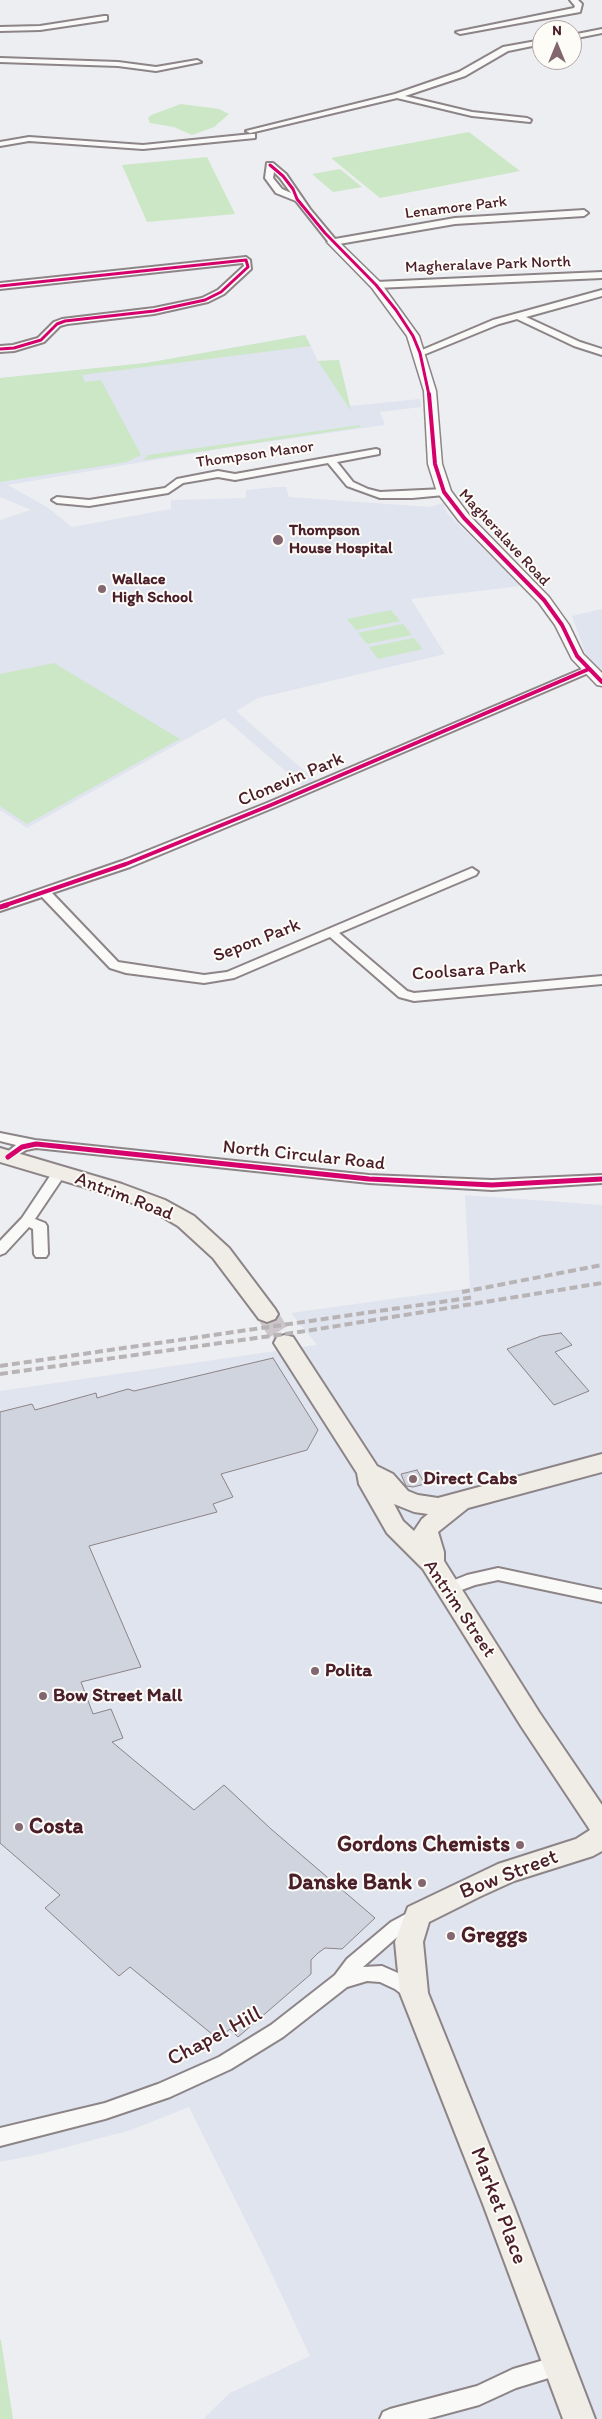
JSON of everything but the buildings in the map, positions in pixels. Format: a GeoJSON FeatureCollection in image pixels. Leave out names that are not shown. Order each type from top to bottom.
{"type":"FeatureCollection","features":[{"type":"Feature","properties":{"kind":"main road","name":"Antrim Road"},"geometry":{"type":"LineString","coordinates":[[4,1156],[114,1189],[158,1205],[186,1221],[211,1242],[226,1258],[267,1314]]}},
{"type":"Feature","properties":{"kind":"main road","name":"Antrim Street"},"geometry":{"type":"LineString","coordinates":[[285,1342],[369,1472],[371,1484],[395,1527],[432,1562],[530,1719],[602,1826]]}},
{"type":"Feature","properties":{"kind":"main road"},"geometry":{"type":"LineString","coordinates":[[369,1472],[385,1480],[400,1497],[414,1503],[438,1507],[602,1463]]}},
{"type":"Feature","properties":{"kind":"main road"},"geometry":{"type":"LineString","coordinates":[[432,1562],[432,1552],[426,1531],[430,1524],[464,1501]]}},
{"type":"Feature","properties":{"kind":"main road"},"geometry":{"type":"LineString","coordinates":[[602,1832],[602,1837]]}},
{"type":"Feature","properties":{"kind":"main road","name":"Bow Street"},"geometry":{"type":"LineString","coordinates":[[418,1915],[500,1876],[584,1848],[602,1837]]}},
{"type":"Feature","properties":{"kind":"main road","name":"Market Place"},"geometry":{"type":"LineString","coordinates":[[418,1915],[409,1942],[414,1993],[486,2172],[579,2419]]}},
{"type":"Feature","properties":{"kind":"street"},"geometry":{"type":"LineString","coordinates":[[460,32],[577,10],[578,6],[574,0]]}},
{"type":"Feature","properties":{"kind":"street"},"geometry":{"type":"LineString","coordinates":[[0,29],[40,28],[104,18]]}},
{"type":"Feature","properties":{"kind":"street"},"geometry":{"type":"LineString","coordinates":[[582,34],[602,31]]}},
{"type":"Feature","properties":{"kind":"street"},"geometry":{"type":"LineString","coordinates":[[0,144],[30,139],[143,147],[251,134],[397,96],[462,74],[506,49],[532,44]]}},
{"type":"Feature","properties":{"kind":"street"},"geometry":{"type":"LineString","coordinates":[[0,60],[118,64],[156,69],[197,62]]}},
{"type":"Feature","properties":{"kind":"street"},"geometry":{"type":"LineString","coordinates":[[397,96],[472,114],[527,120]]}},
{"type":"Feature","properties":{"kind":"street","name":"Magheralave Road"},"geometry":{"type":"LineString","coordinates":[[298,199],[299,188],[289,175],[270,166],[269,178],[279,191],[298,199],[333,242],[376,285],[403,320],[420,353],[430,391],[435,464],[444,492],[464,518],[544,600],[562,625],[577,656],[602,682]]}},
{"type":"Feature","properties":{"kind":"street","name":"Lenamore Park"},"geometry":{"type":"LineString","coordinates":[[333,242],[454,222],[584,213]]}},
{"type":"Feature","properties":{"kind":"street"},"geometry":{"type":"LineString","coordinates":[[0,286],[246,260],[248,267],[221,292],[206,300],[154,311],[65,321],[57,324],[41,340],[14,348],[0,348]]}},
{"type":"Feature","properties":{"kind":"street","name":"Magheralave Park North"},"geometry":{"type":"LineString","coordinates":[[376,285],[602,275]]}},
{"type":"Feature","properties":{"kind":"street"},"geometry":{"type":"LineString","coordinates":[[420,353],[485,326],[602,293]]}},
{"type":"Feature","properties":{"kind":"street"},"geometry":{"type":"LineString","coordinates":[[517,316],[578,344],[602,352]]}},
{"type":"Feature","properties":{"kind":"street","name":"Thompson Manor"},"geometry":{"type":"LineString","coordinates":[[57,500],[67,506],[89,503],[168,490],[180,481],[218,474],[235,477],[376,452]]}},
{"type":"Feature","properties":{"kind":"street","name":"Thompson Manor"},"geometry":{"type":"LineString","coordinates":[[330,460],[350,484],[365,491],[380,494],[412,495],[444,492]]}},
{"type":"Feature","properties":{"kind":"street","name":"Clonevin Park"},"geometry":{"type":"LineString","coordinates":[[0,907],[126,864],[271,805],[589,669]]}},
{"type":"Feature","properties":{"kind":"street","name":"Sepon Park"},"geometry":{"type":"LineString","coordinates":[[44,892],[114,965],[126,969],[204,979],[230,975],[472,872]]}},
{"type":"Feature","properties":{"kind":"street","name":"Coolsara Park"},"geometry":{"type":"LineString","coordinates":[[331,932],[404,994],[414,997],[602,980]]}},
{"type":"Feature","properties":{"kind":"street","name":"North Circular Road"},"geometry":{"type":"LineString","coordinates":[[0,1137],[36,1144],[369,1179],[492,1185],[602,1179]]}},
{"type":"Feature","properties":{"kind":"street","name":"North Circular Road"},"geometry":{"type":"LineString","coordinates":[[4,1156],[22,1146],[36,1144]]}},
{"type":"Feature","properties":{"kind":"street"},"geometry":{"type":"LineString","coordinates":[[0,1250],[27,1221],[59,1173]]}},
{"type":"Feature","properties":{"kind":"street"},"geometry":{"type":"LineString","coordinates":[[27,1221],[40,1226],[40,1254]]}},
{"type":"Feature","properties":{"kind":"street"},"geometry":{"type":"LineString","coordinates":[[448,1589],[473,1579],[498,1574],[602,1596]]}},
{"type":"Feature","properties":{"kind":"street","name":"Chapel Hill"},"geometry":{"type":"LineString","coordinates":[[0,2137],[106,2111],[163,2091],[225,2063],[277,2031],[341,1981],[353,1964],[390,1932],[418,1915]]}},
{"type":"Feature","properties":{"kind":"street"},"geometry":{"type":"LineString","coordinates":[[341,1981],[367,1973],[382,1974],[401,1983],[414,1993]]}},
{"type":"Feature","properties":{"kind":"street"},"geometry":{"type":"LineString","coordinates":[[390,2419],[479,2395],[513,2379],[558,2366]]}},
{"type":"Feature","properties":{"kind":"shaded area","name":"Wallace High School"},"geometry":{"type":"Polygon","coordinates":[[[305,335],[318,361],[339,360],[350,406],[420,399],[421,407],[380,412],[385,425],[231,447],[8,485],[47,507],[72,527],[171,509],[171,500],[246,498],[246,490],[277,487],[286,487],[289,497],[429,507],[443,503],[447,513],[521,586],[411,599],[445,654],[258,698],[236,711],[317,782],[304,787],[224,718],[27,828],[0,810],[0,520],[31,510],[0,497],[0,378],[146,363],[305,335]]]}},
{"type":"Feature","properties":{"kind":"shaded area"},"geometry":{"type":"Polygon","coordinates":[[[602,609],[602,674],[588,661],[572,616],[602,609]]]}},
{"type":"Feature","properties":{"kind":"shaded area"},"geometry":{"type":"Polygon","coordinates":[[[465,1195],[602,1205],[602,2419],[203,2419],[230,2393],[310,2356],[261,2251],[189,2107],[131,2130],[40,2154],[0,2162],[0,1391],[317,1345],[291,1313],[470,1288],[465,1195]]]}},
{"type":"Feature","properties":{"kind":"green space"},"geometry":{"type":"Polygon","coordinates":[[[181,104],[219,109],[229,114],[214,127],[192,135],[174,127],[150,123],[148,118],[151,115],[181,104]]]}},
{"type":"Feature","properties":{"kind":"green space"},"geometry":{"type":"Polygon","coordinates":[[[469,132],[520,171],[380,198],[331,158],[469,132]]]}},
{"type":"Feature","properties":{"kind":"green space"},"geometry":{"type":"Polygon","coordinates":[[[207,157],[235,214],[147,222],[122,165],[207,157]]]}},
{"type":"Feature","properties":{"kind":"green space"},"geometry":{"type":"Polygon","coordinates":[[[340,169],[362,187],[333,192],[312,174],[340,169]]]}},
{"type":"Feature","properties":{"kind":"green space"},"geometry":{"type":"Polygon","coordinates":[[[305,335],[311,346],[82,375],[85,382],[101,380],[141,455],[127,462],[0,482],[0,378],[146,363],[305,335]]]}},
{"type":"Feature","properties":{"kind":"green space"},"geometry":{"type":"Polygon","coordinates":[[[339,360],[350,406],[351,411],[318,361],[339,360]]]}},
{"type":"Feature","properties":{"kind":"green space"},"geometry":{"type":"Polygon","coordinates":[[[360,425],[361,427],[144,460],[148,455],[360,425]]]}},
{"type":"Feature","properties":{"kind":"green space"},"geometry":{"type":"Polygon","coordinates":[[[391,610],[400,621],[356,630],[347,619],[391,610]]]}},
{"type":"Feature","properties":{"kind":"green space"},"geometry":{"type":"Polygon","coordinates":[[[403,624],[412,635],[367,644],[358,633],[403,624]]]}},
{"type":"Feature","properties":{"kind":"green space"},"geometry":{"type":"Polygon","coordinates":[[[414,638],[423,649],[378,659],[369,647],[414,638]]]}},
{"type":"Feature","properties":{"kind":"green space"},"geometry":{"type":"Polygon","coordinates":[[[54,663],[180,739],[27,824],[0,806],[0,674],[54,663]]]}},
{"type":"Feature","properties":{"kind":"green space"},"geometry":{"type":"Polygon","coordinates":[[[1,2340],[13,2419],[0,2419],[1,2340]]]}},
{"type":"Feature","properties":{"kind":"tunnel"},"geometry":{"type":"LineString","coordinates":[[267,1314],[285,1343]]}},
{"type":"Feature","properties":{"kind":"railway"},"geometry":{"type":"LineString","coordinates":[[462,1292],[602,1265]]}},
{"type":"Feature","properties":{"kind":"railway"},"geometry":{"type":"LineString","coordinates":[[0,1374],[306,1331],[602,1283]]}},
{"type":"Feature","properties":{"kind":"railway"},"geometry":{"type":"LineString","coordinates":[[0,1366],[475,1297]]}},
{"type":"Feature","properties":{"kind":"cycle path"},"geometry":{"type":"LineString","coordinates":[[270,165],[283,176],[293,189],[297,199],[325,233],[376,285],[396,310],[413,336],[427,379],[433,420],[435,464],[444,492],[464,518],[544,600],[562,625],[577,656],[602,682]]}},
{"type":"Feature","properties":{"kind":"cycle path"},"geometry":{"type":"LineString","coordinates":[[0,286],[246,260],[248,267],[221,292],[205,300],[154,311],[65,321],[57,324],[41,340],[14,348],[0,349]]}},
{"type":"Feature","properties":{"kind":"cycle path"},"geometry":{"type":"LineString","coordinates":[[0,907],[126,864],[271,805],[589,669]]}},
{"type":"Feature","properties":{"kind":"cycle path"},"geometry":{"type":"LineString","coordinates":[[8,1157],[22,1147],[36,1144],[369,1179],[492,1185],[602,1179]]}},
{"type":"Feature","properties":{"kind":"place","name":"Thompson House Hospital"},"geometry":{"type":"Point","coordinates":[278,540]}},
{"type":"Feature","properties":{"kind":"place","name":"Wallace High School"},"geometry":{"type":"Point","coordinates":[102,589]}},
{"type":"Feature","properties":{"kind":"place","name":"Direct Cabs"},"geometry":{"type":"Point","coordinates":[413,1479]}},
{"type":"Feature","properties":{"kind":"place","name":"Polita"},"geometry":{"type":"Point","coordinates":[315,1671]}},
{"type":"Feature","properties":{"kind":"place","name":"Bow Street Mall"},"geometry":{"type":"Point","coordinates":[43,1696]}},
{"type":"Feature","properties":{"kind":"place","name":"Costa"},"geometry":{"type":"Point","coordinates":[19,1827]}},
{"type":"Feature","properties":{"kind":"place","name":"Gordons Chemists"},"geometry":{"type":"Point","coordinates":[520,1845]}},
{"type":"Feature","properties":{"kind":"place","name":"Danske Bank"},"geometry":{"type":"Point","coordinates":[422,1883]}},
{"type":"Feature","properties":{"kind":"place","name":"Greggs"},"geometry":{"type":"Point","coordinates":[451,1936]}}]}
